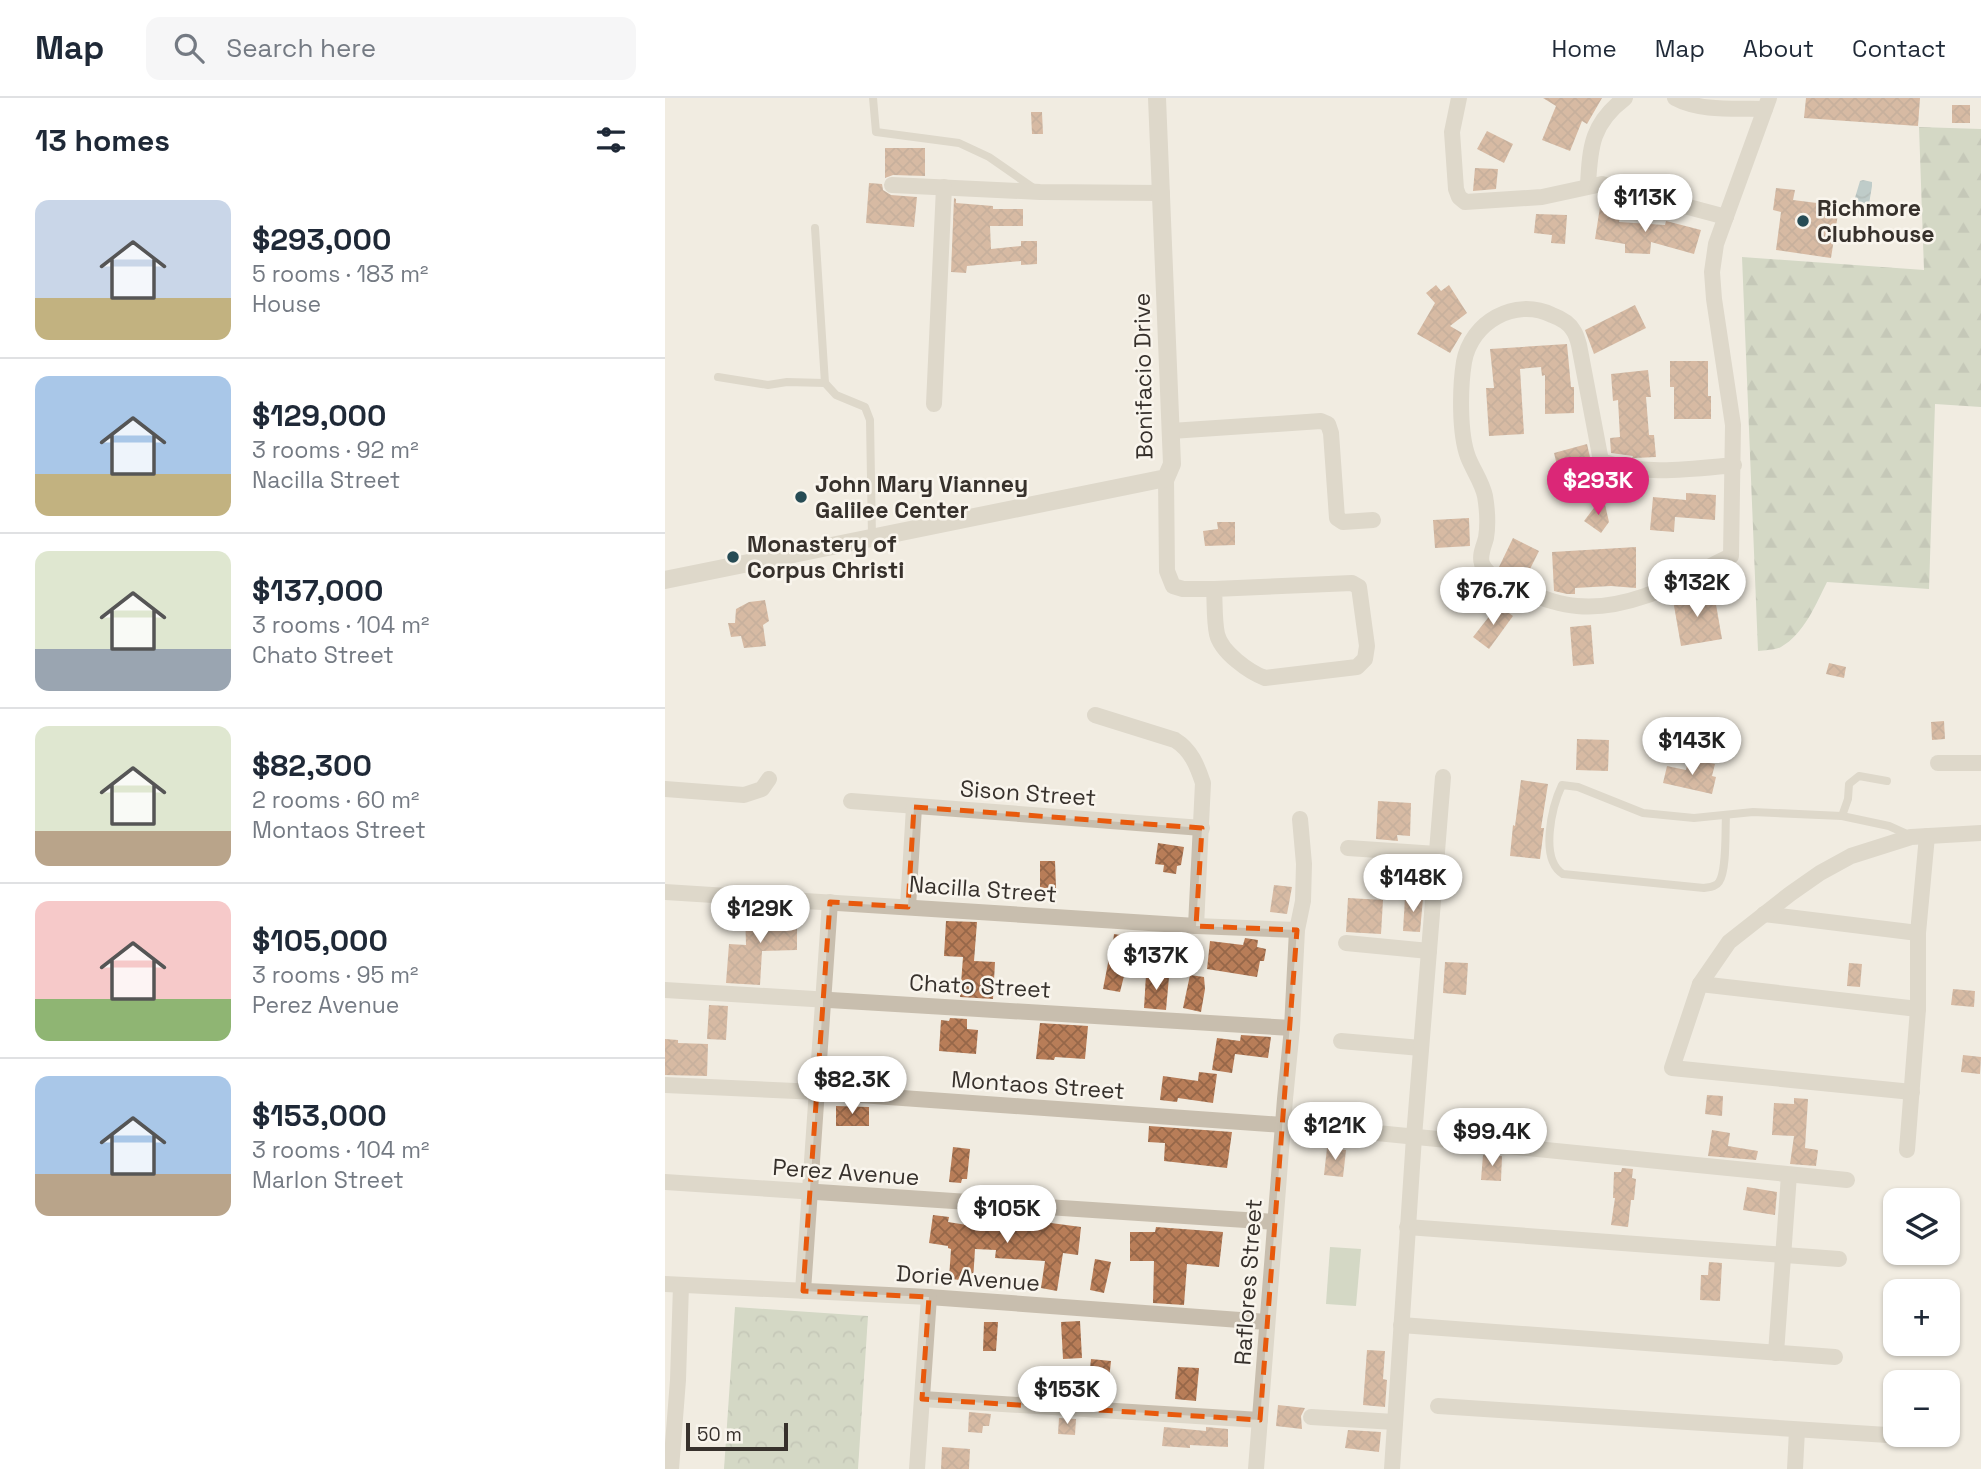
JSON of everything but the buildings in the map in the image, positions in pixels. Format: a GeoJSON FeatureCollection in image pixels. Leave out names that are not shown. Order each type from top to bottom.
{"type":"FeatureCollection","features":[{"type":"Feature","properties":{"kind":"street","name":"Bonifacio Drive"},"geometry":{"type":"LineString","coordinates":[[665,580],[1166,478],[1172,464],[1157,98]]}},
{"type":"Feature","properties":{"kind":"street"},"geometry":{"type":"LineString","coordinates":[[1459,98],[1452,132],[1456,189],[1462,200],[1474,203],[1519,200],[1602,184],[1726,217]]}},
{"type":"Feature","properties":{"kind":"street"},"geometry":{"type":"LineString","coordinates":[[1588,185],[1594,135],[1608,111],[1625,98]]}},
{"type":"Feature","properties":{"kind":"street"},"geometry":{"type":"LineString","coordinates":[[1675,98],[1686,104],[1699,106],[1767,103],[1716,244],[1713,286],[1732,415],[1734,465],[1731,556],[1627,603],[1576,606],[1513,588],[1492,575],[1483,565],[1481,555],[1486,536],[1485,495],[1467,454],[1462,414],[1464,362],[1468,348],[1482,326],[1509,310],[1543,310],[1561,319],[1573,330],[1579,345],[1601,461],[1627,468],[1676,470],[1734,465]]}},
{"type":"Feature","properties":{"kind":"street"},"geometry":{"type":"LineString","coordinates":[[892,185],[1040,192],[1162,193]]}},
{"type":"Feature","properties":{"kind":"street"},"geometry":{"type":"LineString","coordinates":[[934,404],[944,187]]}},
{"type":"Feature","properties":{"kind":"street"},"geometry":{"type":"LineString","coordinates":[[1171,431],[1321,421],[1328,424],[1331,433],[1337,518],[1343,522],[1373,520]]}},
{"type":"Feature","properties":{"kind":"street"},"geometry":{"type":"LineString","coordinates":[[1166,478],[1167,571],[1173,586],[1183,589],[1214,589],[1352,583],[1359,587],[1367,646],[1366,659],[1357,667],[1265,678],[1252,673],[1231,654],[1217,636],[1214,589]]}},
{"type":"Feature","properties":{"kind":"street"},"geometry":{"type":"LineString","coordinates":[[1095,715],[1175,740],[1184,746],[1196,763],[1203,783],[1196,926]]}},
{"type":"Feature","properties":{"kind":"street"},"geometry":{"type":"LineString","coordinates":[[1938,763],[1981,763]]}},
{"type":"Feature","properties":{"kind":"street"},"geometry":{"type":"LineString","coordinates":[[1392,1469],[1413,1137],[1443,776]]}},
{"type":"Feature","properties":{"kind":"street"},"geometry":{"type":"LineString","coordinates":[[665,789],[744,795],[762,789],[769,779]]}},
{"type":"Feature","properties":{"kind":"street","name":"Sison Street"},"geometry":{"type":"LineString","coordinates":[[851,802],[1202,828]]}},
{"type":"Feature","properties":{"kind":"street"},"geometry":{"type":"LineString","coordinates":[[908,907],[914,807]]}},
{"type":"Feature","properties":{"kind":"street","name":"Raflores Street"},"geometry":{"type":"LineString","coordinates":[[1256,1469],[1292,1028],[1297,930],[1303,901],[1304,864],[1300,819]]}},
{"type":"Feature","properties":{"kind":"street"},"geometry":{"type":"LineString","coordinates":[[1912,1092],[1672,1068],[1700,984],[1729,942],[1764,914],[1821,873],[1851,856],[1919,836],[1981,834]]}},
{"type":"Feature","properties":{"kind":"street"},"geometry":{"type":"LineString","coordinates":[[1907,1150],[1918,1009],[1919,836]]}},
{"type":"Feature","properties":{"kind":"street"},"geometry":{"type":"LineString","coordinates":[[1348,848],[1437,854]]}},
{"type":"Feature","properties":{"kind":"street","name":"Nacilla Street"},"geometry":{"type":"LineString","coordinates":[[665,892],[1297,930]]}},
{"type":"Feature","properties":{"kind":"street"},"geometry":{"type":"LineString","coordinates":[[803,1291],[829,902]]}},
{"type":"Feature","properties":{"kind":"street"},"geometry":{"type":"LineString","coordinates":[[1764,914],[1918,933]]}},
{"type":"Feature","properties":{"kind":"street"},"geometry":{"type":"LineString","coordinates":[[1346,943],[1429,951]]}},
{"type":"Feature","properties":{"kind":"street"},"geometry":{"type":"LineString","coordinates":[[1700,984],[1918,1009]]}},
{"type":"Feature","properties":{"kind":"street","name":"Chato Street"},"geometry":{"type":"LineString","coordinates":[[665,989],[1292,1028]]}},
{"type":"Feature","properties":{"kind":"street"},"geometry":{"type":"LineString","coordinates":[[1341,1041],[1421,1048]]}},
{"type":"Feature","properties":{"kind":"street","name":"Montaos Street"},"geometry":{"type":"LineString","coordinates":[[665,1085],[818,1092],[1283,1125]]}},
{"type":"Feature","properties":{"kind":"street"},"geometry":{"type":"LineString","coordinates":[[1327,1128],[1847,1180]]}},
{"type":"Feature","properties":{"kind":"street"},"geometry":{"type":"LineString","coordinates":[[1776,1353],[1789,1175]]}},
{"type":"Feature","properties":{"kind":"street","name":"Perez Avenue"},"geometry":{"type":"LineString","coordinates":[[665,1182],[1275,1222]]}},
{"type":"Feature","properties":{"kind":"street"},"geometry":{"type":"LineString","coordinates":[[1407,1227],[1839,1259]]}},
{"type":"Feature","properties":{"kind":"street"},"geometry":{"type":"LineString","coordinates":[[671,1469],[673,1285]]}},
{"type":"Feature","properties":{"kind":"street","name":"Dorie Avenue"},"geometry":{"type":"LineString","coordinates":[[673,1285],[929,1297],[1267,1322]]}},
{"type":"Feature","properties":{"kind":"street"},"geometry":{"type":"LineString","coordinates":[[917,1469],[929,1297]]}},
{"type":"Feature","properties":{"kind":"street"},"geometry":{"type":"LineString","coordinates":[[1401,1325],[1835,1357]]}},
{"type":"Feature","properties":{"kind":"street"},"geometry":{"type":"LineString","coordinates":[[922,1399],[1260,1420]]}},
{"type":"Feature","properties":{"kind":"street"},"geometry":{"type":"LineString","coordinates":[[1438,1406],[1883,1435]]}},
{"type":"Feature","properties":{"kind":"street"},"geometry":{"type":"LineString","coordinates":[[1311,1417],[1395,1422]]}},
{"type":"Feature","properties":{"kind":"street"},"geometry":{"type":"LineString","coordinates":[[1795,1469],[1797,1430]]}},
{"type":"Feature","properties":{"kind":"lane"},"geometry":{"type":"LineString","coordinates":[[873,98],[876,132],[959,143],[989,156],[1040,192]]}},
{"type":"Feature","properties":{"kind":"lane"},"geometry":{"type":"LineString","coordinates":[[815,228],[825,383],[836,395],[865,407],[870,420],[872,537]]}},
{"type":"Feature","properties":{"kind":"lane"},"geometry":{"type":"LineString","coordinates":[[718,377],[768,385],[787,382],[825,383]]}},
{"type":"Feature","properties":{"kind":"lane"},"geometry":{"type":"LineString","coordinates":[[1842,816],[1848,799],[1849,784],[1860,776],[1887,781]]}},
{"type":"Feature","properties":{"kind":"lane"},"geometry":{"type":"LineString","coordinates":[[1726,816],[1724,864],[1720,882],[1716,886],[1704,888],[1563,874],[1555,869],[1549,856],[1554,803],[1562,785],[1579,787],[1643,813],[1695,818],[1753,812],[1842,816],[1889,826],[1919,836]]}},
{"type":"Feature","properties":{"kind":"highlighted area"},"geometry":{"type":"Polygon","coordinates":[[[914,807],[1202,828],[1196,926],[1297,930],[1260,1420],[922,1399],[929,1297],[803,1291],[830,902],[908,907],[914,807]]]}},
{"type":"Feature","properties":{"kind":"green space"},"geometry":{"type":"Polygon","coordinates":[[[1919,127],[1981,129],[1981,407],[1935,404],[1929,589],[1827,582],[1808,618],[1789,641],[1781,647],[1758,651],[1742,257],[1924,270],[1919,127]]]}},
{"type":"Feature","properties":{"kind":"green space"},"geometry":{"type":"Polygon","coordinates":[[[1330,1247],[1361,1249],[1356,1306],[1326,1304],[1330,1247]]]}},
{"type":"Feature","properties":{"kind":"green space"},"geometry":{"type":"Polygon","coordinates":[[[735,1307],[868,1316],[858,1469],[724,1469],[735,1307]]]}},
{"type":"Feature","properties":{"kind":"water"},"geometry":{"type":"Polygon","coordinates":[[[1860,181],[1872,182],[1868,210],[1862,214],[1846,211],[1848,204],[1854,201],[1860,181]]]}},
{"type":"Feature","properties":{"kind":"place","name":"Richmore Clubhouse"},"geometry":{"type":"Point","coordinates":[1803,221]}},
{"type":"Feature","properties":{"kind":"place","name":"John Mary Vianney Galilee Center"},"geometry":{"type":"Point","coordinates":[801,497]}},
{"type":"Feature","properties":{"kind":"place","name":"Monastery of Corpus Christi"},"geometry":{"type":"Point","coordinates":[733,557]}}]}
